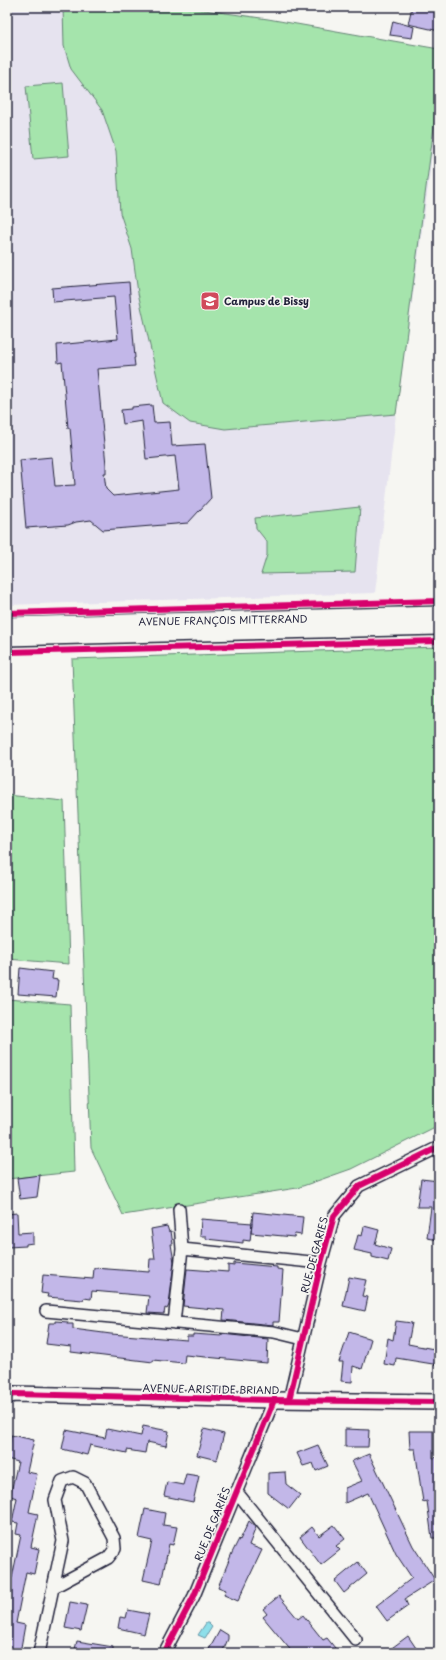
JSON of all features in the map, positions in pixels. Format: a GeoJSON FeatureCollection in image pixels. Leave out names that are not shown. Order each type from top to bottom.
{"type":"FeatureCollection","features":[{"type":"Feature","properties":{"kind":"main road","name":"AVENUE FRANÇOIS MITTERRAND"},"geometry":{"type":"LineString","coordinates":[[7,625],[439,614]]}},
{"type":"Feature","properties":{"kind":"main road","name":"AVENUE FRANÇOIS MITTERRAND"},"geometry":{"type":"LineString","coordinates":[[7,638],[439,627]]}},
{"type":"Feature","properties":{"kind":"main road","name":"AVENUE ARISTIDE BRIAND"},"geometry":{"type":"LineString","coordinates":[[7,1396],[14,1394],[439,1402]]}},
{"type":"Feature","properties":{"kind":"street","name":"RUE DE GARIES"},"geometry":{"type":"LineString","coordinates":[[290,1400],[321,1263],[334,1216],[359,1186],[439,1147]]}},
{"type":"Feature","properties":{"kind":"street"},"geometry":{"type":"LineString","coordinates":[[174,1323],[182,1249],[179,1209]]}},
{"type":"Feature","properties":{"kind":"street"},"geometry":{"type":"LineString","coordinates":[[182,1249],[321,1263]]}},
{"type":"Feature","properties":{"kind":"street"},"geometry":{"type":"LineString","coordinates":[[46,1311],[274,1332],[303,1339]]}},
{"type":"Feature","properties":{"kind":"street","name":"RUE DE GARIÈS"},"geometry":{"type":"LineString","coordinates":[[164,1653],[194,1596],[274,1400]]}},
{"type":"Feature","properties":{"kind":"street"},"geometry":{"type":"LineString","coordinates":[[39,1653],[63,1541],[56,1500],[62,1481],[73,1477],[85,1483],[114,1538],[115,1549],[108,1558],[54,1587]]}},
{"type":"Feature","properties":{"kind":"street","name":"RUE DE GARIÈS"},"geometry":{"type":"LineString","coordinates":[[236,1491],[356,1640]]}},
{"type":"Feature","properties":{"kind":"shaded area","name":"Campus de Bissy"},"geometry":{"type":"Polygon","coordinates":[[[7,7],[182,7],[268,19],[439,49],[439,94],[428,188],[396,414],[375,593],[7,605],[7,7]]]}},
{"type":"Feature","properties":{"kind":"green space"},"geometry":{"type":"Polygon","coordinates":[[[63,7],[183,7],[268,19],[439,49],[439,89],[396,414],[225,429],[190,423],[163,403],[138,293],[132,249],[120,213],[116,151],[102,110],[71,69],[64,46],[63,7]]]}},
{"type":"Feature","properties":{"kind":"green space"},"geometry":{"type":"Polygon","coordinates":[[[63,83],[69,156],[33,159],[26,86],[63,83]]]}},
{"type":"Feature","properties":{"kind":"green space"},"geometry":{"type":"Polygon","coordinates":[[[360,507],[355,572],[261,574],[267,555],[267,542],[256,528],[255,518],[360,507]]]}},
{"type":"Feature","properties":{"kind":"green space"},"geometry":{"type":"Polygon","coordinates":[[[439,647],[439,1125],[351,1169],[297,1188],[123,1215],[91,1148],[72,659],[439,647]]]}},
{"type":"Feature","properties":{"kind":"green space"},"geometry":{"type":"Polygon","coordinates":[[[7,795],[64,801],[69,964],[7,959],[7,795]]]}},
{"type":"Feature","properties":{"kind":"green space"},"geometry":{"type":"Polygon","coordinates":[[[7,999],[70,1004],[74,1172],[7,1179],[7,999]]]}},
{"type":"Feature","properties":{"kind":"water"},"geometry":{"type":"Polygon","coordinates":[[[206,1623],[212,1627],[205,1638],[198,1635],[206,1623]]]}},
{"type":"Feature","properties":{"kind":"building"},"geometry":{"type":"Polygon","coordinates":[[[412,7],[430,7],[439,9],[439,31],[408,24],[412,7]]]}},
{"type":"Feature","properties":{"kind":"building"},"geometry":{"type":"Polygon","coordinates":[[[393,21],[414,27],[412,38],[390,35],[393,21]]]}},
{"type":"Feature","properties":{"kind":"building"},"geometry":{"type":"Polygon","coordinates":[[[129,282],[135,366],[97,369],[106,465],[106,473],[104,473],[106,489],[113,496],[179,489],[175,456],[146,459],[142,421],[123,424],[121,410],[132,409],[132,407],[152,405],[154,423],[170,422],[172,446],[205,444],[211,498],[188,523],[103,530],[91,520],[76,522],[68,525],[26,528],[20,460],[52,457],[55,486],[75,485],[62,362],[58,363],[57,345],[118,339],[114,297],[53,302],[52,288],[129,282]]]}},
{"type":"Feature","properties":{"kind":"building"},"geometry":{"type":"Polygon","coordinates":[[[20,968],[53,972],[52,979],[58,980],[56,997],[18,994],[20,968]]]}},
{"type":"Feature","properties":{"kind":"building"},"geometry":{"type":"Polygon","coordinates":[[[40,1175],[37,1197],[20,1199],[17,1178],[40,1175]]]}},
{"type":"Feature","properties":{"kind":"building"},"geometry":{"type":"Polygon","coordinates":[[[421,1179],[439,1181],[439,1240],[427,1238],[431,1207],[417,1207],[421,1179]]]}},
{"type":"Feature","properties":{"kind":"building"},"geometry":{"type":"Polygon","coordinates":[[[253,1212],[303,1217],[301,1235],[295,1234],[294,1237],[251,1233],[253,1212]]]}},
{"type":"Feature","properties":{"kind":"building"},"geometry":{"type":"Polygon","coordinates":[[[17,1213],[18,1233],[33,1232],[33,1243],[26,1244],[26,1246],[8,1247],[7,1214],[17,1213]]]}},
{"type":"Feature","properties":{"kind":"building"},"geometry":{"type":"Polygon","coordinates":[[[201,1219],[252,1223],[250,1241],[243,1240],[243,1243],[206,1239],[206,1236],[200,1236],[201,1219]]]}},
{"type":"Feature","properties":{"kind":"building"},"geometry":{"type":"Polygon","coordinates":[[[167,1226],[169,1232],[171,1231],[173,1244],[171,1244],[174,1262],[169,1305],[167,1309],[165,1308],[164,1314],[147,1313],[149,1296],[92,1291],[91,1299],[84,1298],[83,1300],[47,1297],[48,1294],[41,1293],[43,1275],[93,1279],[94,1268],[149,1272],[150,1259],[155,1259],[151,1229],[167,1226]]]}},
{"type":"Feature","properties":{"kind":"building"},"geometry":{"type":"Polygon","coordinates":[[[364,1226],[379,1230],[375,1244],[391,1249],[388,1261],[372,1257],[372,1254],[354,1250],[358,1235],[362,1236],[364,1226]]]}},
{"type":"Feature","properties":{"kind":"building"},"geometry":{"type":"Polygon","coordinates":[[[234,1263],[277,1267],[277,1269],[283,1270],[279,1322],[273,1322],[273,1325],[223,1320],[224,1310],[183,1306],[187,1269],[228,1272],[228,1265],[234,1266],[234,1263]]]}},
{"type":"Feature","properties":{"kind":"building"},"geometry":{"type":"Polygon","coordinates":[[[349,1277],[366,1280],[362,1296],[368,1297],[365,1311],[343,1306],[349,1277]]]}},
{"type":"Feature","properties":{"kind":"building"},"geometry":{"type":"Polygon","coordinates":[[[55,1321],[73,1324],[73,1329],[111,1334],[187,1340],[187,1336],[193,1336],[193,1334],[222,1336],[222,1334],[268,1339],[267,1363],[185,1355],[184,1363],[153,1360],[153,1362],[71,1352],[71,1347],[46,1344],[49,1323],[55,1323],[55,1321]]]}},
{"type":"Feature","properties":{"kind":"building"},"geometry":{"type":"Polygon","coordinates":[[[396,1321],[412,1323],[408,1344],[439,1350],[439,1365],[396,1358],[395,1366],[384,1364],[388,1338],[393,1340],[396,1321]]]}},
{"type":"Feature","properties":{"kind":"building"},"geometry":{"type":"Polygon","coordinates":[[[349,1332],[371,1339],[362,1369],[353,1366],[352,1382],[341,1381],[343,1362],[339,1362],[349,1332]]]}},
{"type":"Feature","properties":{"kind":"building"},"geometry":{"type":"Polygon","coordinates":[[[143,1426],[169,1431],[166,1446],[147,1442],[145,1453],[127,1450],[127,1453],[90,1445],[87,1455],[62,1449],[66,1430],[105,1438],[107,1429],[141,1436],[143,1426]]]}},
{"type":"Feature","properties":{"kind":"building"},"geometry":{"type":"Polygon","coordinates":[[[204,1429],[224,1434],[217,1460],[197,1455],[204,1429]]]}},
{"type":"Feature","properties":{"kind":"building"},"geometry":{"type":"Polygon","coordinates":[[[345,1429],[369,1430],[368,1447],[345,1447],[345,1429]]]}},
{"type":"Feature","properties":{"kind":"building"},"geometry":{"type":"Polygon","coordinates":[[[409,1431],[433,1431],[433,1458],[439,1457],[439,1538],[432,1538],[427,1501],[423,1502],[415,1449],[410,1449],[409,1431]]]}},
{"type":"Feature","properties":{"kind":"building"},"geometry":{"type":"Polygon","coordinates":[[[11,1435],[34,1440],[27,1472],[37,1474],[29,1512],[38,1514],[31,1547],[39,1549],[34,1574],[26,1572],[16,1623],[25,1625],[20,1653],[7,1653],[7,1583],[8,1578],[12,1578],[21,1535],[16,1534],[18,1523],[12,1522],[17,1498],[10,1496],[18,1462],[7,1459],[11,1435]]]}},
{"type":"Feature","properties":{"kind":"building"},"geometry":{"type":"Polygon","coordinates":[[[318,1445],[328,1466],[316,1471],[313,1463],[303,1466],[297,1453],[318,1445]]]}},
{"type":"Feature","properties":{"kind":"building"},"geometry":{"type":"Polygon","coordinates":[[[369,1454],[413,1546],[435,1580],[405,1599],[408,1606],[387,1621],[376,1606],[412,1578],[396,1554],[368,1493],[345,1503],[345,1488],[362,1481],[352,1461],[369,1454]]]}},
{"type":"Feature","properties":{"kind":"building"},"geometry":{"type":"Polygon","coordinates":[[[285,1472],[286,1484],[300,1495],[289,1509],[268,1493],[268,1473],[285,1472]]]}},
{"type":"Feature","properties":{"kind":"building"},"geometry":{"type":"Polygon","coordinates":[[[186,1474],[199,1476],[193,1502],[164,1496],[167,1482],[183,1485],[186,1474]]]}},
{"type":"Feature","properties":{"kind":"building"},"geometry":{"type":"Polygon","coordinates":[[[145,1509],[165,1513],[163,1525],[177,1527],[173,1545],[169,1544],[161,1584],[143,1580],[152,1541],[139,1538],[145,1509]]]}},
{"type":"Feature","properties":{"kind":"building"},"geometry":{"type":"Polygon","coordinates":[[[249,1521],[256,1527],[249,1545],[262,1550],[238,1601],[224,1595],[226,1590],[218,1587],[232,1553],[249,1521]]]}},
{"type":"Feature","properties":{"kind":"building"},"geometry":{"type":"Polygon","coordinates":[[[334,1525],[345,1539],[336,1546],[340,1550],[321,1565],[300,1537],[312,1527],[319,1536],[334,1525]]]}},
{"type":"Feature","properties":{"kind":"building"},"geometry":{"type":"Polygon","coordinates":[[[358,1562],[367,1574],[344,1593],[335,1581],[358,1562]]]}},
{"type":"Feature","properties":{"kind":"building"},"geometry":{"type":"Polygon","coordinates":[[[279,1596],[298,1619],[303,1615],[323,1640],[327,1638],[339,1653],[293,1653],[263,1617],[267,1614],[263,1609],[279,1596]]]}},
{"type":"Feature","properties":{"kind":"building"},"geometry":{"type":"Polygon","coordinates":[[[70,1602],[87,1605],[81,1631],[65,1628],[70,1602]]]}},
{"type":"Feature","properties":{"kind":"building"},"geometry":{"type":"Polygon","coordinates":[[[128,1610],[149,1614],[144,1634],[118,1628],[120,1617],[126,1618],[128,1610]]]}},
{"type":"Feature","properties":{"kind":"building"},"geometry":{"type":"Polygon","coordinates":[[[220,1630],[228,1635],[228,1639],[222,1653],[207,1653],[220,1630]]]}},
{"type":"Feature","properties":{"kind":"building"},"geometry":{"type":"Polygon","coordinates":[[[408,1636],[416,1648],[409,1653],[385,1653],[408,1636]]]}},
{"type":"Feature","properties":{"kind":"building"},"geometry":{"type":"Polygon","coordinates":[[[77,1641],[113,1647],[113,1653],[74,1653],[77,1641]]]}},
{"type":"Feature","properties":{"kind":"cycle path"},"geometry":{"type":"LineString","coordinates":[[7,613],[439,601]]}},
{"type":"Feature","properties":{"kind":"cycle path"},"geometry":{"type":"LineString","coordinates":[[7,652],[439,641]]}},
{"type":"Feature","properties":{"kind":"cycle path"},"geometry":{"type":"LineString","coordinates":[[289,1400],[321,1263],[334,1216],[359,1186],[439,1147]]}},
{"type":"Feature","properties":{"kind":"cycle path"},"geometry":{"type":"LineString","coordinates":[[7,1396],[14,1394],[439,1402]]}},
{"type":"Feature","properties":{"kind":"cycle path"},"geometry":{"type":"LineString","coordinates":[[164,1653],[194,1596],[274,1400]]}},
{"type":"Feature","properties":{"kind":"place","name":"Campus de Bissy"},"geometry":{"type":"Point","coordinates":[210,301]}}]}
